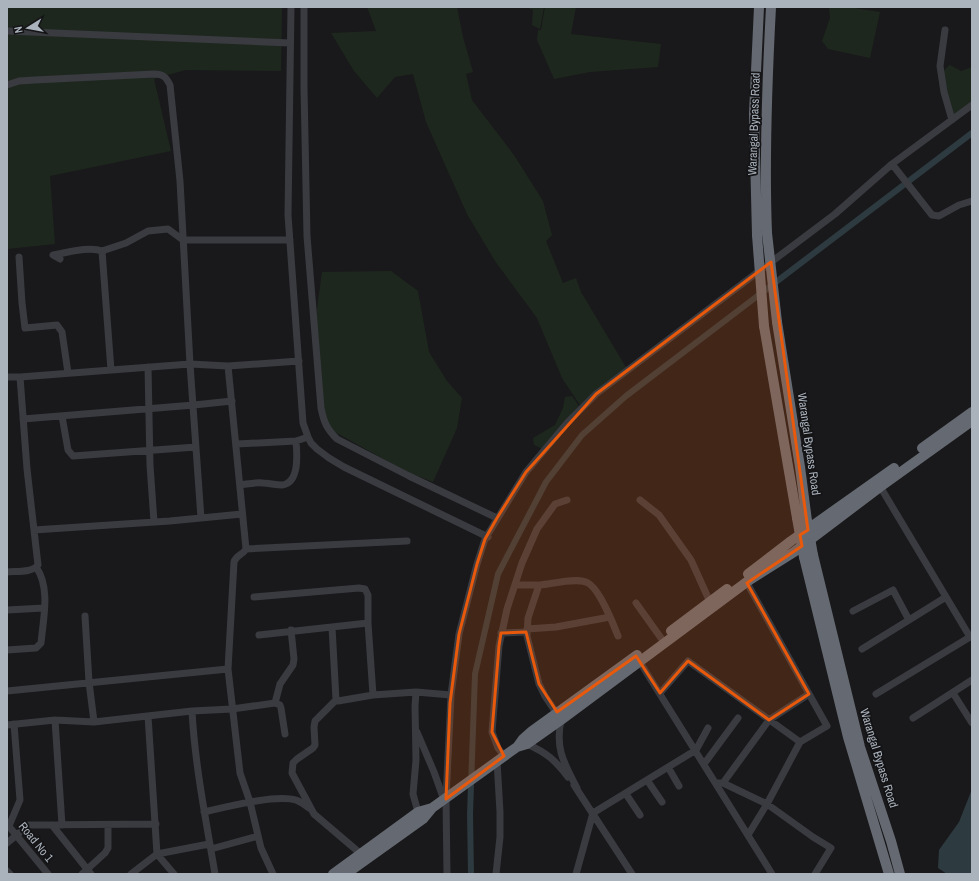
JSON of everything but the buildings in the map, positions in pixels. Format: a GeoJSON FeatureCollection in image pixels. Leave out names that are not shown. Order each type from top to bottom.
{"type":"FeatureCollection","features":[{"type":"Feature","properties":{"kind":"highway","name":"Warangal Bypass Road"},"geometry":{"type":"LineString","coordinates":[[759,7],[754,114],[756,235],[764,326],[797,518],[860,747],[891,841],[900,874]]}},
{"type":"Feature","properties":{"kind":"highway","name":"Warangal Bypass Road"},"geometry":{"type":"LineString","coordinates":[[771,7],[765,182],[767,233],[777,322],[807,521],[808,556],[848,737],[889,874]]}},
{"type":"Feature","properties":{"kind":"highway"},"geometry":{"type":"LineString","coordinates":[[517,747],[527,744],[559,716],[638,659],[794,552],[972,412]]}},
{"type":"Feature","properties":{"kind":"highway"},"geometry":{"type":"LineString","coordinates":[[638,659],[661,638],[791,541],[972,421]]}},
{"type":"Feature","properties":{"kind":"highway"},"geometry":{"type":"LineString","coordinates":[[333,874],[432,808],[517,747],[532,731],[559,716]]}},
{"type":"Feature","properties":{"kind":"highway"},"geometry":{"type":"LineString","coordinates":[[346,874],[420,816]]}},
{"type":"Feature","properties":{"kind":"street"},"geometry":{"type":"LineString","coordinates":[[304,7],[307,236],[323,419],[328,430],[337,439],[409,476],[498,518]]}},
{"type":"Feature","properties":{"kind":"street"},"geometry":{"type":"LineString","coordinates":[[289,8],[288,215],[303,423],[308,437],[317,449],[344,467],[488,537]]}},
{"type":"Feature","properties":{"kind":"street"},"geometry":{"type":"LineString","coordinates":[[945,30],[940,66],[944,92],[952,120]]}},
{"type":"Feature","properties":{"kind":"street"},"geometry":{"type":"LineString","coordinates":[[7,31],[290,42]]}},
{"type":"Feature","properties":{"kind":"street"},"geometry":{"type":"LineString","coordinates":[[7,85],[19,81],[154,74],[161,74],[166,77],[170,85],[178,157],[184,240],[190,364],[201,518]]}},
{"type":"Feature","properties":{"kind":"street"},"geometry":{"type":"LineString","coordinates":[[446,874],[446,798],[451,694],[459,634],[485,539],[488,537],[526,472],[568,422],[596,394],[835,214],[892,164],[972,105]]}},
{"type":"Feature","properties":{"kind":"street"},"geometry":{"type":"LineString","coordinates":[[892,164],[929,212],[935,216],[939,216],[972,201]]}},
{"type":"Feature","properties":{"kind":"street"},"geometry":{"type":"LineString","coordinates":[[60,259],[53,255],[90,249],[102,251],[126,243],[148,231],[168,229],[184,240],[290,240]]}},
{"type":"Feature","properties":{"kind":"street"},"geometry":{"type":"LineString","coordinates":[[102,251],[111,370]]}},
{"type":"Feature","properties":{"kind":"street"},"geometry":{"type":"LineString","coordinates":[[19,257],[21,298],[25,328],[57,325],[62,332],[68,373]]}},
{"type":"Feature","properties":{"kind":"street"},"geometry":{"type":"LineString","coordinates":[[7,377],[190,364],[228,366],[299,361]]}},
{"type":"Feature","properties":{"kind":"street"},"geometry":{"type":"LineString","coordinates":[[228,366],[237,444],[246,549],[244,553],[237,556],[234,562],[228,669],[240,773],[250,802],[261,848],[273,874]]}},
{"type":"Feature","properties":{"kind":"street"},"geometry":{"type":"LineString","coordinates":[[148,367],[150,451],[154,522]]}},
{"type":"Feature","properties":{"kind":"street"},"geometry":{"type":"LineString","coordinates":[[7,572],[31,570],[36,567],[38,561],[27,469],[20,377]]}},
{"type":"Feature","properties":{"kind":"street"},"geometry":{"type":"LineString","coordinates":[[23,419],[232,401]]}},
{"type":"Feature","properties":{"kind":"street"},"geometry":{"type":"LineString","coordinates":[[62,416],[68,450],[73,456],[196,447]]}},
{"type":"Feature","properties":{"kind":"street"},"geometry":{"type":"LineString","coordinates":[[237,444],[296,441],[308,437]]}},
{"type":"Feature","properties":{"kind":"street"},"geometry":{"type":"LineString","coordinates":[[240,485],[263,483],[282,485],[289,482],[297,466],[298,456],[296,441]]}},
{"type":"Feature","properties":{"kind":"street"},"geometry":{"type":"LineString","coordinates":[[876,694],[971,638],[879,484]]}},
{"type":"Feature","properties":{"kind":"street"},"geometry":{"type":"LineString","coordinates":[[496,874],[500,837],[500,812],[497,761],[498,748],[492,732],[498,646],[507,609],[522,564],[538,529],[555,504],[567,500]]}},
{"type":"Feature","properties":{"kind":"street"},"geometry":{"type":"LineString","coordinates":[[640,500],[659,515],[678,540],[691,560],[710,602]]}},
{"type":"Feature","properties":{"kind":"street"},"geometry":{"type":"LineString","coordinates":[[34,530],[154,522],[242,514]]}},
{"type":"Feature","properties":{"kind":"street"},"geometry":{"type":"LineString","coordinates":[[246,549],[407,541]]}},
{"type":"Feature","properties":{"kind":"street"},"geometry":{"type":"LineString","coordinates":[[7,650],[36,648],[41,643],[44,587],[41,575],[36,567]]}},
{"type":"Feature","properties":{"kind":"street"},"geometry":{"type":"LineString","coordinates":[[515,585],[539,585],[579,581],[589,583],[596,589],[618,636]]}},
{"type":"Feature","properties":{"kind":"street"},"geometry":{"type":"LineString","coordinates":[[747,583],[828,726],[800,742],[767,804],[748,835]]}},
{"type":"Feature","properties":{"kind":"street"},"geometry":{"type":"LineString","coordinates":[[539,585],[528,618],[527,631],[530,649],[539,684],[545,696],[559,716],[559,737],[562,757],[576,788]]}},
{"type":"Feature","properties":{"kind":"street"},"geometry":{"type":"LineString","coordinates":[[254,597],[362,588],[366,591],[368,595],[368,623],[373,695]]}},
{"type":"Feature","properties":{"kind":"street"},"geometry":{"type":"LineString","coordinates":[[853,611],[893,590],[909,620]]}},
{"type":"Feature","properties":{"kind":"street"},"geometry":{"type":"LineString","coordinates":[[862,649],[946,597]]}},
{"type":"Feature","properties":{"kind":"street"},"geometry":{"type":"LineString","coordinates":[[636,603],[661,638]]}},
{"type":"Feature","properties":{"kind":"street"},"geometry":{"type":"LineString","coordinates":[[7,610],[44,608]]}},
{"type":"Feature","properties":{"kind":"street"},"geometry":{"type":"LineString","coordinates":[[85,616],[89,682],[94,722]]}},
{"type":"Feature","properties":{"kind":"street"},"geometry":{"type":"LineString","coordinates":[[501,633],[556,627],[610,617]]}},
{"type":"Feature","properties":{"kind":"street"},"geometry":{"type":"LineString","coordinates":[[259,635],[291,630],[332,628],[368,623]]}},
{"type":"Feature","properties":{"kind":"street"},"geometry":{"type":"LineString","coordinates":[[332,628],[336,700],[315,721],[315,741],[313,748],[293,763],[292,773],[294,780],[314,814],[361,854]]}},
{"type":"Feature","properties":{"kind":"street"},"geometry":{"type":"LineString","coordinates":[[275,703],[280,684],[293,665],[294,659],[291,630]]}},
{"type":"Feature","properties":{"kind":"street"},"geometry":{"type":"LineString","coordinates":[[638,659],[704,764],[719,783],[772,874]]}},
{"type":"Feature","properties":{"kind":"street"},"geometry":{"type":"LineString","coordinates":[[660,693],[688,661],[800,742]]}},
{"type":"Feature","properties":{"kind":"street"},"geometry":{"type":"LineString","coordinates":[[7,691],[228,669]]}},
{"type":"Feature","properties":{"kind":"street"},"geometry":{"type":"LineString","coordinates":[[913,718],[972,680]]}},
{"type":"Feature","properties":{"kind":"street"},"geometry":{"type":"LineString","coordinates":[[336,700],[346,700],[373,695],[416,692],[451,694]]}},
{"type":"Feature","properties":{"kind":"street"},"geometry":{"type":"LineString","coordinates":[[416,692],[416,760],[413,794],[420,816]]}},
{"type":"Feature","properties":{"kind":"street"},"geometry":{"type":"LineString","coordinates":[[953,693],[972,723]]}},
{"type":"Feature","properties":{"kind":"street"},"geometry":{"type":"LineString","coordinates":[[719,783],[769,720],[809,694]]}},
{"type":"Feature","properties":{"kind":"street"},"geometry":{"type":"LineString","coordinates":[[8,825],[20,800],[10,724],[55,720],[94,722],[275,703],[280,705],[281,708],[285,734]]}},
{"type":"Feature","properties":{"kind":"street"},"geometry":{"type":"LineString","coordinates":[[192,711],[194,746],[210,847],[216,874]]}},
{"type":"Feature","properties":{"kind":"street"},"geometry":{"type":"LineString","coordinates":[[148,716],[157,854],[174,874]]}},
{"type":"Feature","properties":{"kind":"street"},"geometry":{"type":"LineString","coordinates":[[704,764],[738,718]]}},
{"type":"Feature","properties":{"kind":"street"},"geometry":{"type":"LineString","coordinates":[[55,720],[62,825]]}},
{"type":"Feature","properties":{"kind":"street"},"geometry":{"type":"LineString","coordinates":[[415,728],[446,798]]}},
{"type":"Feature","properties":{"kind":"street"},"geometry":{"type":"LineString","coordinates":[[576,874],[593,813],[696,750],[708,728]]}},
{"type":"Feature","properties":{"kind":"street"},"geometry":{"type":"LineString","coordinates":[[527,744],[540,750],[556,761],[593,813],[632,874]]}},
{"type":"Feature","properties":{"kind":"street"},"geometry":{"type":"LineString","coordinates":[[668,768],[679,786]]}},
{"type":"Feature","properties":{"kind":"street"},"geometry":{"type":"LineString","coordinates":[[647,780],[662,802]]}},
{"type":"Feature","properties":{"kind":"street"},"geometry":{"type":"LineString","coordinates":[[719,783],[767,804],[831,848],[815,874]]}},
{"type":"Feature","properties":{"kind":"street"},"geometry":{"type":"LineString","coordinates":[[626,794],[640,814]]}},
{"type":"Feature","properties":{"kind":"street"},"geometry":{"type":"LineString","coordinates":[[204,812],[250,802],[278,799],[291,799],[303,804],[311,810]]}},
{"type":"Feature","properties":{"kind":"street"},"geometry":{"type":"LineString","coordinates":[[7,843],[29,825],[156,824]]}},
{"type":"Feature","properties":{"kind":"street","name":"Road No 1"},"geometry":{"type":"LineString","coordinates":[[8,825],[48,874]]}},
{"type":"Feature","properties":{"kind":"street"},"geometry":{"type":"LineString","coordinates":[[52,825],[87,872],[108,848],[108,825]]}},
{"type":"Feature","properties":{"kind":"street"},"geometry":{"type":"LineString","coordinates":[[131,874],[157,854],[210,847],[258,836]]}},
{"type":"Feature","properties":{"kind":"street"},"geometry":{"type":"LineString","coordinates":[[7,871],[10,874]]}},
{"type":"Feature","properties":{"kind":"highlighted area"},"geometry":{"type":"Polygon","coordinates":[[[771,262],[808,530],[800,535],[802,546],[747,583],[809,694],[769,720],[688,661],[660,693],[636,656],[557,712],[539,684],[526,632],[501,633],[492,732],[504,756],[446,799],[450,703],[459,634],[485,539],[497,518],[526,472],[596,394],[771,262]]]}},
{"type":"Feature","properties":{"kind":"shaded area"},"geometry":{"type":"Polygon","coordinates":[[[7,7],[282,7],[281,71],[185,70],[154,79],[171,151],[50,176],[55,244],[7,249],[7,7]]]}},
{"type":"Feature","properties":{"kind":"shaded area"},"geometry":{"type":"Polygon","coordinates":[[[367,7],[457,7],[463,37],[473,72],[466,74],[472,100],[514,155],[543,201],[552,235],[546,241],[563,283],[576,278],[581,292],[627,369],[580,405],[562,378],[537,318],[495,261],[467,214],[426,122],[413,74],[395,77],[377,98],[354,71],[331,33],[376,31],[367,7]]]}},
{"type":"Feature","properties":{"kind":"shaded area"},"geometry":{"type":"Polygon","coordinates":[[[526,7],[544,7],[540,29],[532,25],[533,10],[526,7]]]}},
{"type":"Feature","properties":{"kind":"shaded area"},"geometry":{"type":"Polygon","coordinates":[[[545,7],[576,7],[571,34],[661,44],[658,67],[590,72],[554,79],[537,40],[538,30],[541,30],[545,7]]]}},
{"type":"Feature","properties":{"kind":"shaded area"},"geometry":{"type":"Polygon","coordinates":[[[829,7],[848,7],[880,12],[870,58],[828,49],[822,41],[830,18],[829,7]]]}},
{"type":"Feature","properties":{"kind":"shaded area"},"geometry":{"type":"Polygon","coordinates":[[[950,65],[961,71],[972,67],[972,101],[952,116],[946,107],[939,84],[941,74],[950,65]]]}},
{"type":"Feature","properties":{"kind":"shaded area"},"geometry":{"type":"Polygon","coordinates":[[[391,271],[418,291],[429,352],[447,381],[462,398],[457,428],[433,482],[405,471],[326,427],[314,330],[322,272],[391,271]]]}},
{"type":"Feature","properties":{"kind":"shaded area"},"geometry":{"type":"Polygon","coordinates":[[[572,396],[579,406],[543,449],[534,445],[533,438],[555,425],[563,408],[565,397],[572,396]]]}},
{"type":"Feature","properties":{"kind":"shaded area"},"geometry":{"type":"Polygon","coordinates":[[[972,789],[972,874],[947,874],[938,868],[939,850],[959,822],[972,789]]]}},
{"type":"Feature","properties":{"kind":"waterway"},"geometry":{"type":"LineString","coordinates":[[471,874],[470,814],[475,674],[498,574],[546,482],[582,435],[626,396],[972,133]]}}]}
